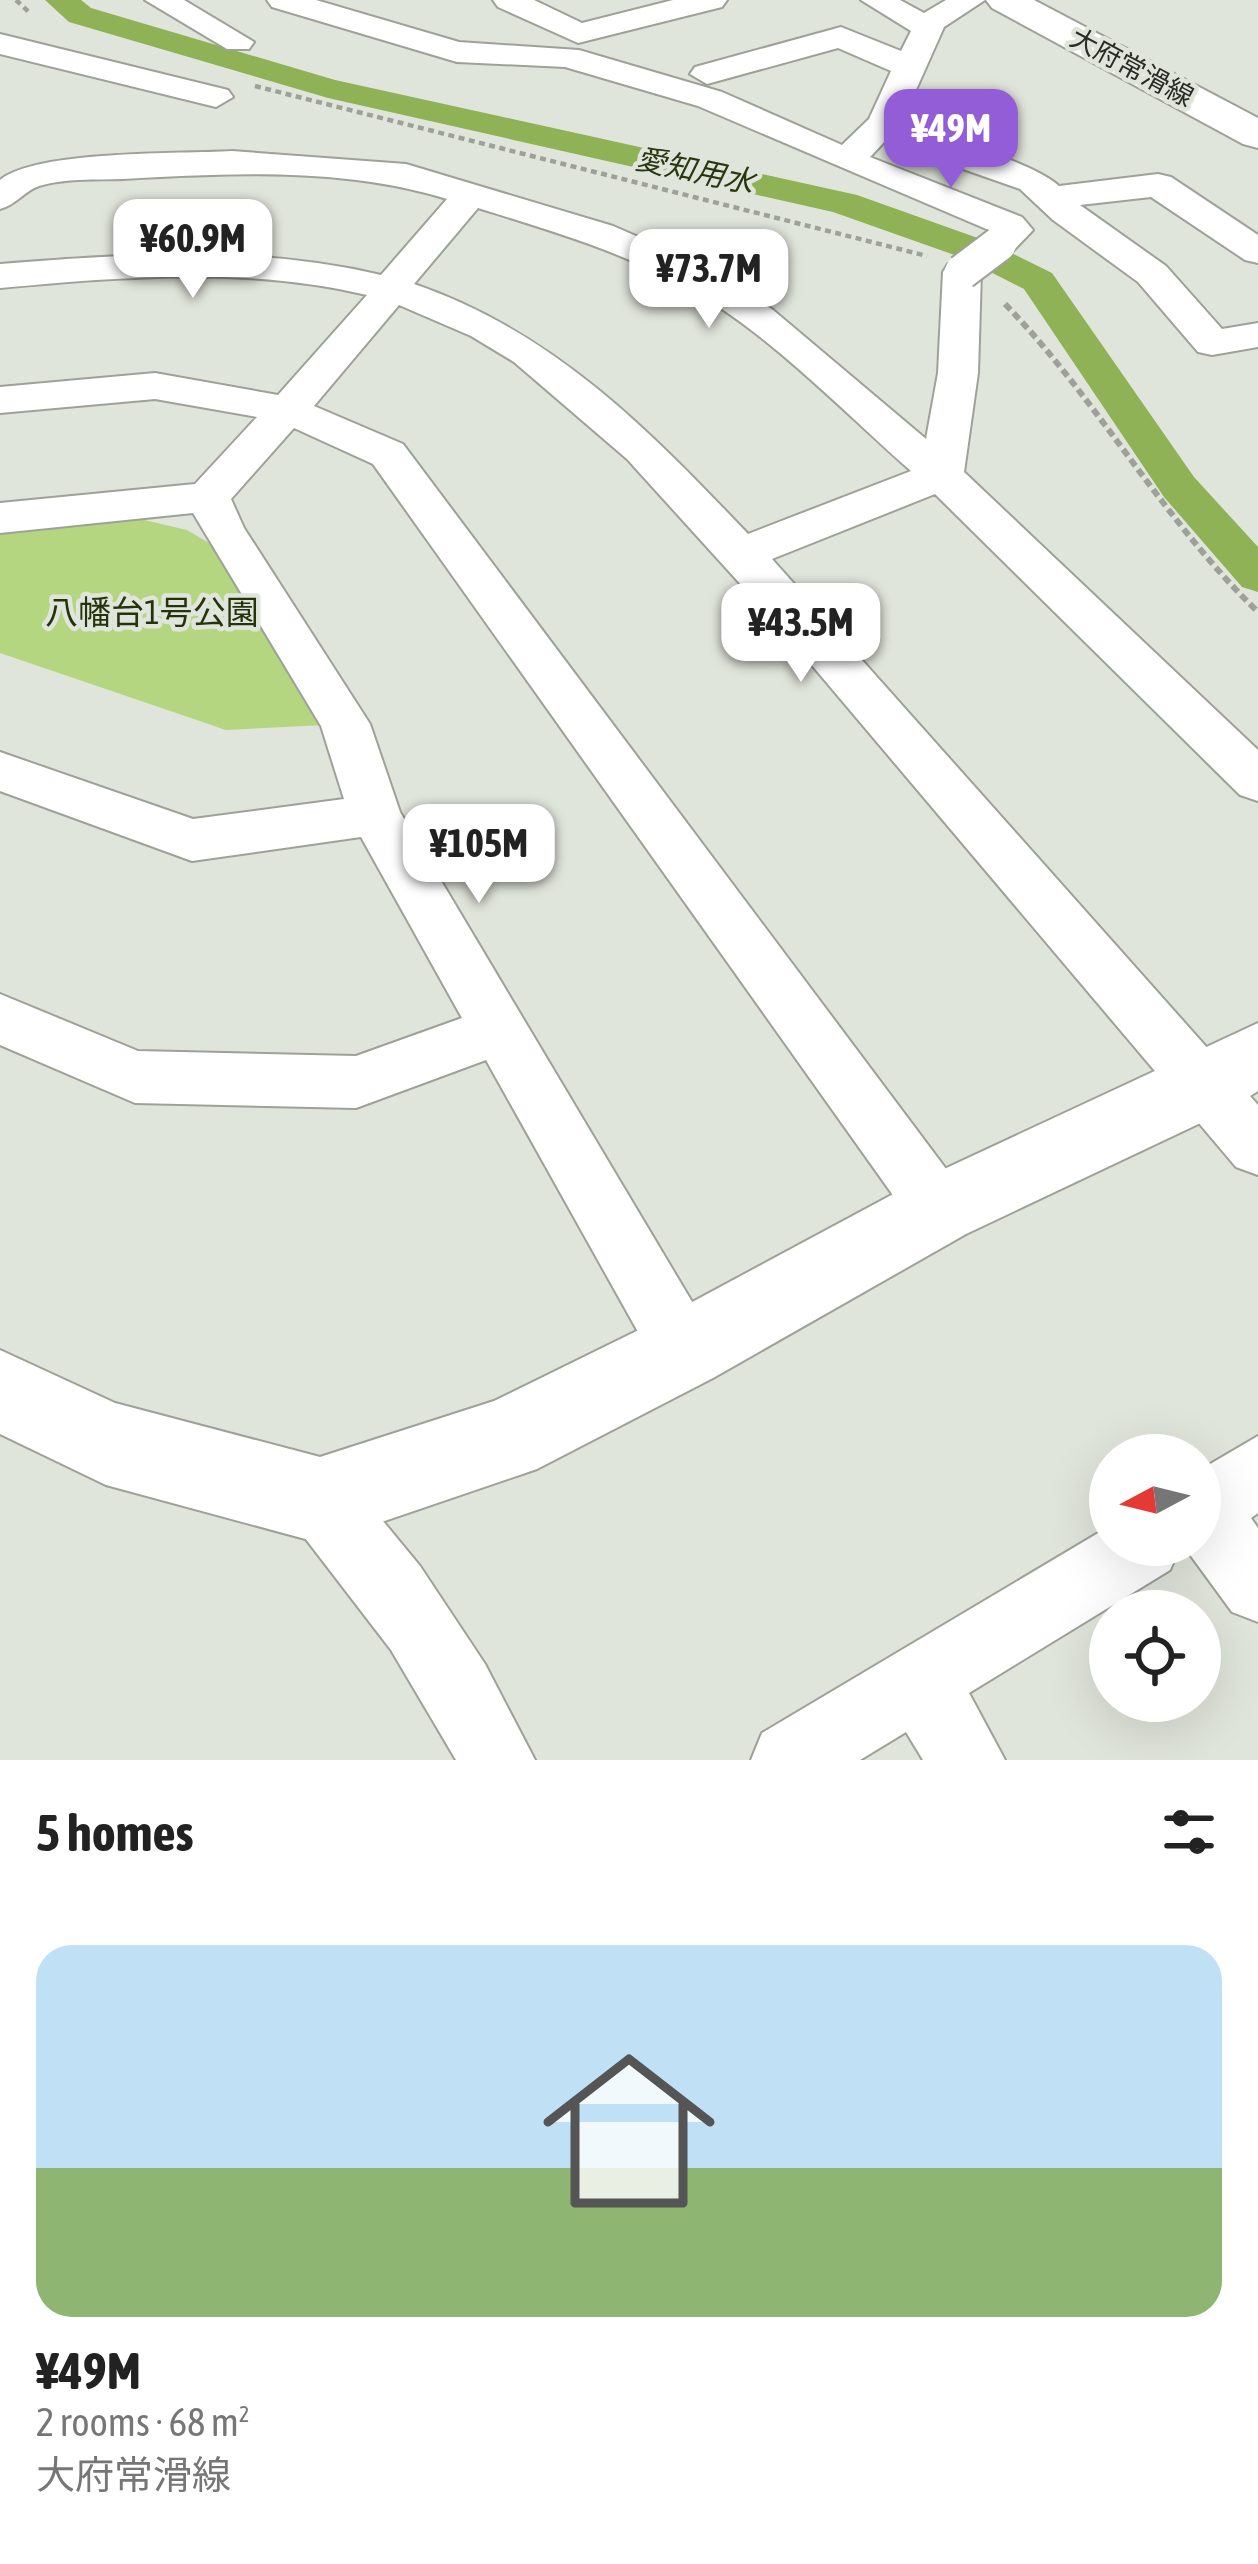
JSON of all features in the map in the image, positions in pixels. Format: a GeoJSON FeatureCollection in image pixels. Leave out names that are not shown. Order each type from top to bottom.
{"type":"FeatureCollection","features":[{"type":"Feature","properties":{"kind":"street"},"geometry":{"type":"LineString","coordinates":[[161,0],[238,42]]}},
{"type":"Feature","properties":{"kind":"street"},"geometry":{"type":"LineString","coordinates":[[284,0],[457,52],[566,56],[866,142],[935,148],[1033,181],[1055,196],[1066,212],[1152,274],[1213,343],[1258,335]]}},
{"type":"Feature","properties":{"kind":"street"},"geometry":{"type":"LineString","coordinates":[[509,0],[578,33],[710,0]]}},
{"type":"Feature","properties":{"kind":"street"},"geometry":{"type":"LineString","coordinates":[[877,0],[927,27]]}},
{"type":"Feature","properties":{"kind":"street"},"geometry":{"type":"LineString","coordinates":[[866,142],[927,27],[940,14],[970,0]]}},
{"type":"Feature","properties":{"kind":"street","name":"大府常滑線"},"geometry":{"type":"LineString","coordinates":[[1005,0],[1258,135]]}},
{"type":"Feature","properties":{"kind":"street"},"geometry":{"type":"LineString","coordinates":[[597,28],[611,50],[707,74],[866,142],[1014,230],[962,272],[958,373],[942,476]]}},
{"type":"Feature","properties":{"kind":"street"},"geometry":{"type":"LineString","coordinates":[[707,74],[841,38],[909,67]]}},
{"type":"Feature","properties":{"kind":"street"},"geometry":{"type":"LineString","coordinates":[[0,44],[215,97]]}},
{"type":"Feature","properties":{"kind":"street"},"geometry":{"type":"LineString","coordinates":[[0,198],[23,178],[64,171],[232,162],[406,175],[600,233],[692,274],[759,318],[942,476],[1258,781]]}},
{"type":"Feature","properties":{"kind":"street"},"geometry":{"type":"LineString","coordinates":[[1055,196],[1158,185],[1258,252]]}},
{"type":"Feature","properties":{"kind":"street"},"geometry":{"type":"LineString","coordinates":[[0,518],[208,497],[370,320],[390,289],[472,192]]}},
{"type":"Feature","properties":{"kind":"street"},"geometry":{"type":"LineString","coordinates":[[0,276],[168,262],[331,276],[390,289],[533,353],[586,392],[1230,1070],[1258,1148]]}},
{"type":"Feature","properties":{"kind":"street"},"geometry":{"type":"LineString","coordinates":[[0,400],[154,386],[288,410],[388,454],[939,1209]]}},
{"type":"Feature","properties":{"kind":"street"},"geometry":{"type":"LineString","coordinates":[[741,554],[942,476]]}},
{"type":"Feature","properties":{"kind":"street"},"geometry":{"type":"LineString","coordinates":[[208,497],[222,529],[345,724],[375,815],[684,1350]]}},
{"type":"Feature","properties":{"kind":"street"},"geometry":{"type":"LineString","coordinates":[[0,771],[192,840],[375,815]]}},
{"type":"Feature","properties":{"kind":"street"},"geometry":{"type":"LineString","coordinates":[[0,1019],[135,1077],[157,1078],[356,1082],[496,1031]]}},
{"type":"Feature","properties":{"kind":"street"},"geometry":{"type":"LineString","coordinates":[[320,1500],[507,1439],[684,1350],[939,1209],[1230,1070]]}},
{"type":"Feature","properties":{"kind":"street"},"geometry":{"type":"LineString","coordinates":[[0,1391],[106,1443],[320,1500],[375,1560],[468,1704],[497,1760]]}},
{"type":"Feature","properties":{"kind":"street"},"geometry":{"type":"LineString","coordinates":[[1221,1497],[1258,1472]]}},
{"type":"Feature","properties":{"kind":"street"},"geometry":{"type":"LineString","coordinates":[[1221,1537],[1258,1586]]}},
{"type":"Feature","properties":{"kind":"street"},"geometry":{"type":"LineString","coordinates":[[788,1760],[1111,1566]]}},
{"type":"Feature","properties":{"kind":"street"},"geometry":{"type":"LineString","coordinates":[[920,1683],[967,1760]]}},
{"type":"Feature","properties":{"kind":"green space","name":"八幡台1号公園"},"geometry":{"type":"Polygon","coordinates":[[[55,513],[140,519],[187,530],[245,564],[345,724],[226,730],[0,653],[0,518],[55,513]]]}},
{"type":"Feature","properties":{"kind":"waterway","name":"愛知用水"},"geometry":{"type":"LineString","coordinates":[[61,0],[80,15],[328,88],[844,203],[976,250],[1038,281],[1179,487],[1258,576]]}}]}
